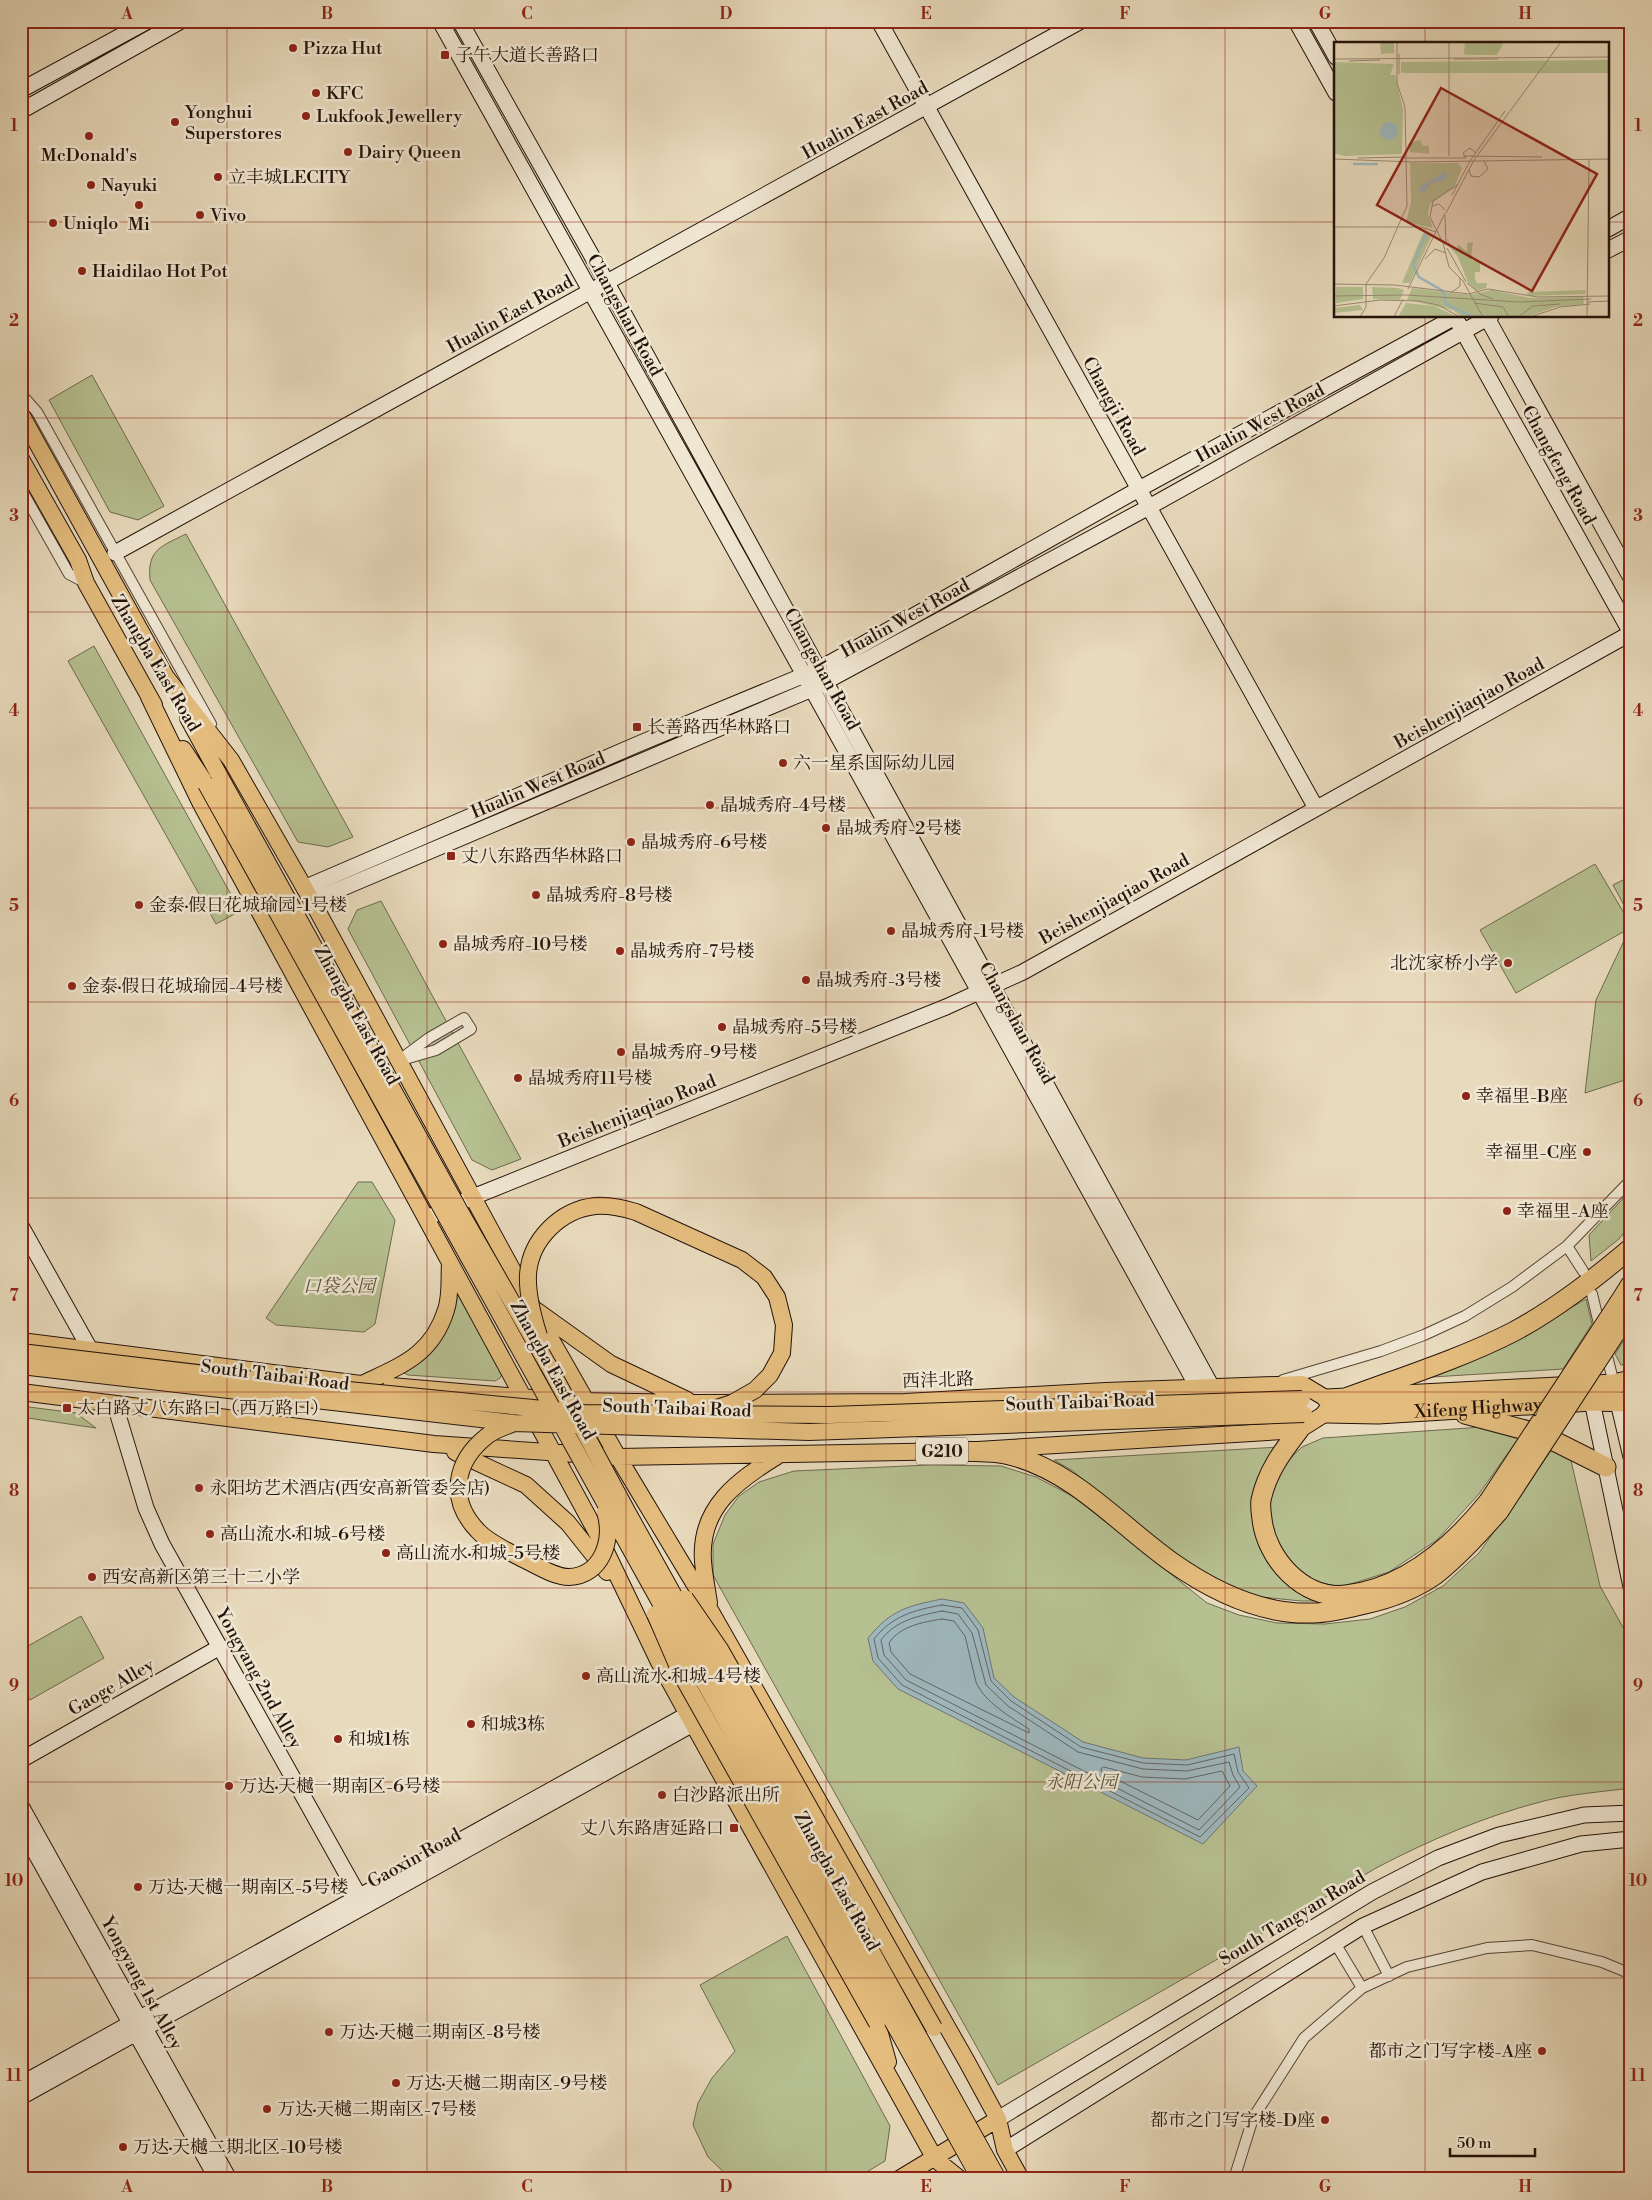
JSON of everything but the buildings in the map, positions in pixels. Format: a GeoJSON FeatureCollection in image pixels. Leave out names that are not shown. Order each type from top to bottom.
{"type":"FeatureCollection","features":[{"type":"Feature","properties":{"kind":"highway"},"geometry":{"type":"LineString","coordinates":[[1346,1398],[1467,1353],[1514,1331],[1566,1299],[1631,1248]]}},
{"type":"Feature","properties":{"kind":"highway"},"geometry":{"type":"LineString","coordinates":[[961,1451],[1008,1454],[1029,1461],[1059,1475],[1106,1508],[1172,1562],[1208,1586],[1239,1599],[1274,1610],[1313,1613],[1380,1601],[1433,1576],[1466,1549],[1625,1306],[1631,1284]]}},
{"type":"Feature","properties":{"kind":"highway","name":"Xifeng Highway"},"geometry":{"type":"LineString","coordinates":[[1326,1406],[1346,1398],[1623,1382]]}},
{"type":"Feature","properties":{"kind":"highway","name":"Xifeng Highway"},"geometry":{"type":"LineString","coordinates":[[1326,1406],[1378,1414],[1592,1401],[1624,1402]]}},
{"type":"Feature","properties":{"kind":"highway"},"geometry":{"type":"LineString","coordinates":[[1450,1410],[1540,1434],[1606,1467]]}},
{"type":"Feature","properties":{"kind":"highway"},"geometry":{"type":"LineString","coordinates":[[1302,1415],[1268,1477],[1260,1502],[1263,1532],[1272,1553],[1302,1584],[1321,1593],[1345,1595],[1377,1588],[1406,1574],[1440,1553],[1494,1506]]}},
{"type":"Feature","properties":{"kind":"main road","name":"Zhangba East Road"},"geometry":{"type":"LineString","coordinates":[[21,414],[166,677],[212,779],[618,1528],[980,2179]]}},
{"type":"Feature","properties":{"kind":"main road","name":"Zhangba East Road"},"geometry":{"type":"LineString","coordinates":[[21,459],[78,560],[86,584],[149,697],[212,779],[551,1370],[628,1513],[998,2179]]}},
{"type":"Feature","properties":{"kind":"main road","name":"Zhangba East Road"},"geometry":{"type":"LineString","coordinates":[[166,677],[231,760],[308,895],[532,1306],[618,1458],[710,1610],[998,2119]]}},
{"type":"Feature","properties":{"kind":"main road"},"geometry":{"type":"LineString","coordinates":[[149,697],[200,804],[598,1535],[690,1719],[935,2159],[959,2178],[1005,2150]]}},
{"type":"Feature","properties":{"kind":"main road"},"geometry":{"type":"LineString","coordinates":[[532,1306],[611,1364],[696,1409],[732,1403],[755,1390],[770,1375],[782,1353],[784,1324],[777,1297],[764,1277],[742,1260],[636,1212],[620,1208],[595,1206],[577,1211],[559,1220],[545,1233],[533,1252],[528,1276],[532,1317],[551,1370]]}},
{"type":"Feature","properties":{"kind":"main road"},"geometry":{"type":"LineString","coordinates":[[362,1384],[398,1367],[421,1352],[432,1339],[447,1309],[450,1263]]}},
{"type":"Feature","properties":{"kind":"main road","name":"South Taibai Road"},"geometry":{"type":"LineString","coordinates":[[21,1341],[362,1384],[523,1398]]}},
{"type":"Feature","properties":{"kind":"main road","name":"South Taibai Road"},"geometry":{"type":"LineString","coordinates":[[21,1352],[307,1386],[584,1413],[696,1409],[830,1415],[1302,1415]]}},
{"type":"Feature","properties":{"kind":"main road","name":"South Taibai Road"},"geometry":{"type":"LineString","coordinates":[[21,1366],[514,1423],[809,1432],[1302,1415]]}},
{"type":"Feature","properties":{"kind":"main road","name":"西沣北路"},"geometry":{"type":"LineString","coordinates":[[523,1398],[696,1409],[905,1402],[1106,1390],[1302,1384],[1326,1406]]}},
{"type":"Feature","properties":{"kind":"main road"},"geometry":{"type":"LineString","coordinates":[[21,1392],[434,1444],[553,1453]]}},
{"type":"Feature","properties":{"kind":"main road"},"geometry":{"type":"LineString","coordinates":[[1302,1415],[1326,1406]]}},
{"type":"Feature","properties":{"kind":"main road","name":"G210"},"geometry":{"type":"LineString","coordinates":[[553,1453],[618,1458],[961,1451],[1302,1415],[1326,1406]]}},
{"type":"Feature","properties":{"kind":"main road"},"geometry":{"type":"LineString","coordinates":[[514,1423],[488,1436],[470,1453],[459,1473],[459,1497],[465,1514],[478,1532],[546,1570],[568,1577],[583,1574],[594,1567],[603,1556],[608,1540],[608,1522],[598,1491]]}},
{"type":"Feature","properties":{"kind":"main road"},"geometry":{"type":"LineString","coordinates":[[434,1444],[477,1461],[526,1485],[568,1523],[631,1604]]}},
{"type":"Feature","properties":{"kind":"main road"},"geometry":{"type":"LineString","coordinates":[[710,1610],[703,1559],[705,1534],[714,1511],[727,1492],[753,1471],[780,1454]]}},
{"type":"Feature","properties":{"kind":"main road"},"geometry":{"type":"LineString","coordinates":[[628,1513],[720,1648],[934,2028],[966,2060]]}},
{"type":"Feature","properties":{"kind":"main road"},"geometry":{"type":"LineString","coordinates":[[618,1528],[681,1674],[877,2023],[896,2087]]}},
{"type":"Feature","properties":{"kind":"main road"},"geometry":{"type":"LineString","coordinates":[[900,2179],[998,2119],[1005,2150],[1021,2179]]}},
{"type":"Feature","properties":{"kind":"street"},"geometry":{"type":"LineString","coordinates":[[21,90],[148,21]]}},
{"type":"Feature","properties":{"kind":"street"},"geometry":{"type":"LineString","coordinates":[[21,110],[181,21]]}},
{"type":"Feature","properties":{"kind":"street","name":"Changshan Road"},"geometry":{"type":"LineString","coordinates":[[440,21],[812,689],[979,994],[1205,1388]]}},
{"type":"Feature","properties":{"kind":"street","name":"Changshan Road"},"geometry":{"type":"LineString","coordinates":[[460,21],[607,283],[993,987],[1205,1388]]}},
{"type":"Feature","properties":{"kind":"street","name":"Changji Road"},"geometry":{"type":"LineString","coordinates":[[879,21],[1316,808]]}},
{"type":"Feature","properties":{"kind":"street","name":"Hualin East Road"},"geometry":{"type":"LineString","coordinates":[[115,553],[1081,21]]}},
{"type":"Feature","properties":{"kind":"street"},"geometry":{"type":"LineString","coordinates":[[1296,21],[1334,89]]}},
{"type":"Feature","properties":{"kind":"street"},"geometry":{"type":"LineString","coordinates":[[1316,21],[1334,53]]}},
{"type":"Feature","properties":{"kind":"street"},"geometry":{"type":"LineString","coordinates":[[1610,228],[1631,216]]}},
{"type":"Feature","properties":{"kind":"street"},"geometry":{"type":"LineString","coordinates":[[1610,249],[1631,238]]}},
{"type":"Feature","properties":{"kind":"street","name":"Hualin West Road"},"geometry":{"type":"LineString","coordinates":[[308,895],[812,689],[822,676],[1139,489],[1454,318]]}},
{"type":"Feature","properties":{"kind":"street","name":"Changfeng Road"},"geometry":{"type":"LineString","coordinates":[[1457,318],[1631,633]]}},
{"type":"Feature","properties":{"kind":"street","name":"Hualin West Road"},"geometry":{"type":"LineString","coordinates":[[308,895],[803,674],[822,676],[1149,507],[1486,318]]}},
{"type":"Feature","properties":{"kind":"street","name":"Changfeng Road"},"geometry":{"type":"LineString","coordinates":[[1489,318],[1631,578]]}},
{"type":"Feature","properties":{"kind":"street","name":"Zhangba East Road"},"geometry":{"type":"LineString","coordinates":[[21,394],[37,412],[231,760]]}},
{"type":"Feature","properties":{"kind":"street","name":"Zhangba East Road"},"geometry":{"type":"LineString","coordinates":[[21,488],[69,574],[86,584]]}},
{"type":"Feature","properties":{"kind":"street"},"geometry":{"type":"LineString","coordinates":[[78,560],[96,549]]}},
{"type":"Feature","properties":{"kind":"street","name":"Beishenjiaqiao Road"},"geometry":{"type":"LineString","coordinates":[[427,1218],[473,1197],[979,994],[1032,967],[1631,633]]}},
{"type":"Feature","properties":{"kind":"street"},"geometry":{"type":"LineString","coordinates":[[464,1018],[471,1029],[436,1050],[398,1061],[429,1038],[464,1018]]}},
{"type":"Feature","properties":{"kind":"street"},"geometry":{"type":"LineString","coordinates":[[1264,1386],[1380,1351],[1465,1316],[1512,1287],[1567,1246],[1631,1180]]}},
{"type":"Feature","properties":{"kind":"street"},"geometry":{"type":"LineString","coordinates":[[21,1226],[91,1351]]}},
{"type":"Feature","properties":{"kind":"street"},"geometry":{"type":"LineString","coordinates":[[1567,1246],[1583,1271]]}},
{"type":"Feature","properties":{"kind":"street"},"geometry":{"type":"LineString","coordinates":[[1592,1294],[1623,1382]]}},
{"type":"Feature","properties":{"kind":"street"},"geometry":{"type":"LineString","coordinates":[[1592,1401],[1606,1467],[1627,1549],[1631,1587]]}},
{"type":"Feature","properties":{"kind":"street"},"geometry":{"type":"LineString","coordinates":[[1624,1402],[1631,1457]]}},
{"type":"Feature","properties":{"kind":"street","name":"Yongyang 2nd Alley"},"geometry":{"type":"LineString","coordinates":[[115,1405],[146,1508],[162,1544],[362,1902]]}},
{"type":"Feature","properties":{"kind":"street","name":"Gaoge Alley"},"geometry":{"type":"LineString","coordinates":[[21,1760],[220,1647]]}},
{"type":"Feature","properties":{"kind":"street","name":"Gaoxin Road"},"geometry":{"type":"LineString","coordinates":[[21,2097],[138,2026],[690,1719]]}},
{"type":"Feature","properties":{"kind":"street","name":"Yongyang 1st Alley"},"geometry":{"type":"LineString","coordinates":[[21,1806],[217,2179]]}},
{"type":"Feature","properties":{"kind":"street","name":"South Tangyan Road"},"geometry":{"type":"LineString","coordinates":[[998,2119],[1364,1896],[1438,1858],[1499,1835],[1584,1815],[1631,1813]]}},
{"type":"Feature","properties":{"kind":"street","name":"Yongyang 1st Alley"},"geometry":{"type":"LineString","coordinates":[[21,1827],[229,2179]]}},
{"type":"Feature","properties":{"kind":"street"},"geometry":{"type":"LineString","coordinates":[[1005,2150],[1363,1926],[1482,1872],[1581,1844],[1631,1839]]}},
{"type":"Feature","properties":{"kind":"street"},"geometry":{"type":"LineString","coordinates":[[1363,1926],[1388,1976]]}},
{"type":"Feature","properties":{"kind":"street"},"geometry":{"type":"LineString","coordinates":[[1335,1943],[1362,1988]]}},
{"type":"Feature","properties":{"kind":"street"},"geometry":{"type":"LineString","coordinates":[[1234,2179],[1253,2118],[1304,2038],[1362,1988],[1407,1967],[1438,1958],[1487,1948],[1532,1945],[1602,1962],[1631,1974]]}},
{"type":"Feature","properties":{"kind":"street","name":"Gaoxin Road"},"geometry":{"type":"LineString","coordinates":[[21,2084],[138,2026]]}},
{"type":"Feature","properties":{"kind":"green space"},"geometry":{"type":"Polygon","coordinates":[[[92,375],[164,506],[138,520],[110,512],[49,400],[92,375]]]}},
{"type":"Feature","properties":{"kind":"green space"},"geometry":{"type":"Polygon","coordinates":[[[186,534],[353,837],[328,847],[298,842],[150,580],[151,561],[154,555],[163,546],[186,534]]]}},
{"type":"Feature","properties":{"kind":"green space"},"geometry":{"type":"Polygon","coordinates":[[[94,646],[240,911],[216,924],[68,661],[94,646]]]}},
{"type":"Feature","properties":{"kind":"green space"},"geometry":{"type":"Polygon","coordinates":[[[1595,864],[1631,925],[1631,1078],[1585,1093],[1596,1000],[1630,928],[1516,993],[1480,930],[1595,864]]]}},
{"type":"Feature","properties":{"kind":"green space"},"geometry":{"type":"Polygon","coordinates":[[[1631,876],[1631,918],[1613,885],[1631,876]]]}},
{"type":"Feature","properties":{"kind":"green space"},"geometry":{"type":"Polygon","coordinates":[[[381,901],[521,1159],[492,1170],[472,1160],[348,929],[357,910],[381,901]]]}},
{"type":"Feature","properties":{"kind":"green space","name":"口袋公园"},"geometry":{"type":"Polygon","coordinates":[[[358,1182],[372,1182],[395,1220],[375,1324],[364,1332],[276,1325],[266,1318],[358,1182]]]}},
{"type":"Feature","properties":{"kind":"green space"},"geometry":{"type":"Polygon","coordinates":[[[1631,1190],[1631,1223],[1619,1239],[1591,1261],[1589,1235],[1631,1190]]]}},
{"type":"Feature","properties":{"kind":"green space"},"geometry":{"type":"Polygon","coordinates":[[[456,1291],[503,1372],[500,1378],[495,1381],[408,1375],[404,1373],[405,1370],[428,1356],[437,1343],[447,1322],[456,1291]]]}},
{"type":"Feature","properties":{"kind":"green space"},"geometry":{"type":"Polygon","coordinates":[[[1586,1299],[1592,1324],[1563,1369],[1432,1377],[1522,1336],[1586,1299]]]}},
{"type":"Feature","properties":{"kind":"green space"},"geometry":{"type":"Polygon","coordinates":[[[1631,1329],[1631,1364],[1621,1365],[1615,1354],[1631,1329]]]}},
{"type":"Feature","properties":{"kind":"green space"},"geometry":{"type":"Polygon","coordinates":[[[21,1406],[76,1413],[96,1428],[21,1417],[21,1406]]]}},
{"type":"Feature","properties":{"kind":"green space"},"geometry":{"type":"Polygon","coordinates":[[[1483,1427],[1520,1436],[1479,1494],[1437,1540],[1389,1572],[1341,1587],[1312,1581],[1290,1564],[1273,1539],[1268,1510],[1271,1484],[1285,1463],[1302,1447],[1323,1438],[1483,1427]]]}},
{"type":"Feature","properties":{"kind":"green space"},"geometry":{"type":"Polygon","coordinates":[[[1280,1447],[1264,1466],[1266,1554],[1326,1601],[1301,1601],[1261,1597],[1209,1580],[1119,1510],[1073,1471],[1054,1460],[1280,1447]]]}},
{"type":"Feature","properties":{"kind":"green space","name":"永阳公园"},"geometry":{"type":"Polygon","coordinates":[[[1553,1448],[1570,1456],[1600,1586],[1631,1642],[1631,1788],[1574,1795],[1540,1802],[1477,1822],[1417,1848],[1378,1867],[998,2085],[713,1575],[713,1544],[725,1515],[739,1496],[759,1482],[794,1471],[929,1465],[1001,1466],[1036,1477],[1076,1498],[1207,1603],[1239,1615],[1277,1623],[1325,1624],[1370,1619],[1405,1607],[1443,1586],[1479,1553],[1553,1448]]]}},
{"type":"Feature","properties":{"kind":"green space"},"geometry":{"type":"Polygon","coordinates":[[[81,1616],[104,1658],[30,1700],[21,1684],[21,1650],[81,1616]]]}},
{"type":"Feature","properties":{"kind":"green space"},"geometry":{"type":"Polygon","coordinates":[[[787,1936],[890,2126],[885,2161],[855,2179],[731,2179],[708,2157],[693,2125],[698,2103],[712,2078],[735,2051],[700,1985],[787,1936]]]}},
{"type":"Feature","properties":{"kind":"water"},"geometry":{"type":"Polygon","coordinates":[[[942,1599],[964,1603],[983,1628],[994,1678],[1014,1697],[1083,1742],[1143,1758],[1186,1760],[1239,1747],[1243,1771],[1257,1786],[1203,1844],[898,1689],[873,1661],[868,1638],[892,1615],[909,1607],[942,1599]]]}},
{"type":"Feature","properties":{"kind":"place","name":"Pizza Hut"},"geometry":{"type":"Point","coordinates":[293,48]}},
{"type":"Feature","properties":{"kind":"place","name":"子午大道长善路口"},"geometry":{"type":"Point","coordinates":[445,55]}},
{"type":"Feature","properties":{"kind":"place","name":"KFC"},"geometry":{"type":"Point","coordinates":[316,93]}},
{"type":"Feature","properties":{"kind":"place","name":"Lukfook Jewellery"},"geometry":{"type":"Point","coordinates":[306,116]}},
{"type":"Feature","properties":{"kind":"place","name":"Yonghui Superstores"},"geometry":{"type":"Point","coordinates":[175,122]}},
{"type":"Feature","properties":{"kind":"place","name":"McDonald's"},"geometry":{"type":"Point","coordinates":[89,136]}},
{"type":"Feature","properties":{"kind":"place","name":"Dairy Queen"},"geometry":{"type":"Point","coordinates":[348,152]}},
{"type":"Feature","properties":{"kind":"place","name":"立丰城LECITY"},"geometry":{"type":"Point","coordinates":[218,177]}},
{"type":"Feature","properties":{"kind":"place","name":"Nayuki"},"geometry":{"type":"Point","coordinates":[91,185]}},
{"type":"Feature","properties":{"kind":"place","name":"Mi"},"geometry":{"type":"Point","coordinates":[139,205]}},
{"type":"Feature","properties":{"kind":"place","name":"Vivo"},"geometry":{"type":"Point","coordinates":[200,215]}},
{"type":"Feature","properties":{"kind":"place","name":"Uniqlo"},"geometry":{"type":"Point","coordinates":[53,223]}},
{"type":"Feature","properties":{"kind":"place","name":"Haidilao Hot Pot"},"geometry":{"type":"Point","coordinates":[82,271]}},
{"type":"Feature","properties":{"kind":"place","name":"长善路西华林路口"},"geometry":{"type":"Point","coordinates":[637,727]}},
{"type":"Feature","properties":{"kind":"place","name":"六一星系国际幼儿园"},"geometry":{"type":"Point","coordinates":[783,763]}},
{"type":"Feature","properties":{"kind":"place","name":"晶城秀府-4号楼"},"geometry":{"type":"Point","coordinates":[710,805]}},
{"type":"Feature","properties":{"kind":"place","name":"晶城秀府-2号楼"},"geometry":{"type":"Point","coordinates":[826,828]}},
{"type":"Feature","properties":{"kind":"place","name":"晶城秀府-6号楼"},"geometry":{"type":"Point","coordinates":[631,842]}},
{"type":"Feature","properties":{"kind":"place","name":"丈八东路西华林路口"},"geometry":{"type":"Point","coordinates":[451,856]}},
{"type":"Feature","properties":{"kind":"place","name":"晶城秀府-8号楼"},"geometry":{"type":"Point","coordinates":[536,895]}},
{"type":"Feature","properties":{"kind":"place","name":"金泰·假日花城瑜园-1号楼"},"geometry":{"type":"Point","coordinates":[139,905]}},
{"type":"Feature","properties":{"kind":"place","name":"晶城秀府-1号楼"},"geometry":{"type":"Point","coordinates":[891,931]}},
{"type":"Feature","properties":{"kind":"place","name":"晶城秀府-10号楼"},"geometry":{"type":"Point","coordinates":[443,944]}},
{"type":"Feature","properties":{"kind":"place","name":"晶城秀府-7号楼"},"geometry":{"type":"Point","coordinates":[620,951]}},
{"type":"Feature","properties":{"kind":"place","name":"北沈家桥小学"},"geometry":{"type":"Point","coordinates":[1508,963]}},
{"type":"Feature","properties":{"kind":"place","name":"晶城秀府-3号楼"},"geometry":{"type":"Point","coordinates":[806,980]}},
{"type":"Feature","properties":{"kind":"place","name":"金泰·假日花城瑜园-4号楼"},"geometry":{"type":"Point","coordinates":[72,986]}},
{"type":"Feature","properties":{"kind":"place","name":"晶城秀府-5号楼"},"geometry":{"type":"Point","coordinates":[722,1027]}},
{"type":"Feature","properties":{"kind":"place","name":"晶城秀府-9号楼"},"geometry":{"type":"Point","coordinates":[621,1052]}},
{"type":"Feature","properties":{"kind":"place","name":"晶城秀府11号楼"},"geometry":{"type":"Point","coordinates":[518,1078]}},
{"type":"Feature","properties":{"kind":"place","name":"幸福里-B座"},"geometry":{"type":"Point","coordinates":[1466,1096]}},
{"type":"Feature","properties":{"kind":"place","name":"幸福里-C座"},"geometry":{"type":"Point","coordinates":[1587,1152]}},
{"type":"Feature","properties":{"kind":"place","name":"幸福里-A座"},"geometry":{"type":"Point","coordinates":[1507,1211]}},
{"type":"Feature","properties":{"kind":"place","name":"太白路丈八东路口（西万路口）"},"geometry":{"type":"Point","coordinates":[67,1408]}},
{"type":"Feature","properties":{"kind":"place","name":"永阳坊艺术酒店(西安高新管委会店)"},"geometry":{"type":"Point","coordinates":[199,1488]}},
{"type":"Feature","properties":{"kind":"place","name":"高山流水·和城-6号楼"},"geometry":{"type":"Point","coordinates":[210,1534]}},
{"type":"Feature","properties":{"kind":"place","name":"高山流水·和城-5号楼"},"geometry":{"type":"Point","coordinates":[386,1553]}},
{"type":"Feature","properties":{"kind":"place","name":"西安高新区第三十二小学"},"geometry":{"type":"Point","coordinates":[92,1577]}},
{"type":"Feature","properties":{"kind":"place","name":"高山流水·和城-4号楼"},"geometry":{"type":"Point","coordinates":[586,1676]}},
{"type":"Feature","properties":{"kind":"place","name":"和城3栋"},"geometry":{"type":"Point","coordinates":[471,1724]}},
{"type":"Feature","properties":{"kind":"place","name":"和城1栋"},"geometry":{"type":"Point","coordinates":[338,1739]}},
{"type":"Feature","properties":{"kind":"place","name":"万达·天樾一期南区-6号楼"},"geometry":{"type":"Point","coordinates":[229,1786]}},
{"type":"Feature","properties":{"kind":"place","name":"白沙路派出所"},"geometry":{"type":"Point","coordinates":[662,1795]}},
{"type":"Feature","properties":{"kind":"place","name":"丈八东路唐延路口"},"geometry":{"type":"Point","coordinates":[734,1828]}},
{"type":"Feature","properties":{"kind":"place","name":"万达·天樾一期南区-5号楼"},"geometry":{"type":"Point","coordinates":[138,1887]}},
{"type":"Feature","properties":{"kind":"place","name":"万达·天樾二期南区-8号楼"},"geometry":{"type":"Point","coordinates":[329,2032]}},
{"type":"Feature","properties":{"kind":"place","name":"都市之门写字楼-A座"},"geometry":{"type":"Point","coordinates":[1542,2051]}},
{"type":"Feature","properties":{"kind":"place","name":"万达·天樾二期南区-9号楼"},"geometry":{"type":"Point","coordinates":[396,2083]}},
{"type":"Feature","properties":{"kind":"place","name":"万达·天樾二期南区-7号楼"},"geometry":{"type":"Point","coordinates":[267,2109]}},
{"type":"Feature","properties":{"kind":"place","name":"都市之门写字楼-D座"},"geometry":{"type":"Point","coordinates":[1325,2120]}},
{"type":"Feature","properties":{"kind":"place","name":"万达·天樾二期北区-10号楼"},"geometry":{"type":"Point","coordinates":[123,2147]}}]}
